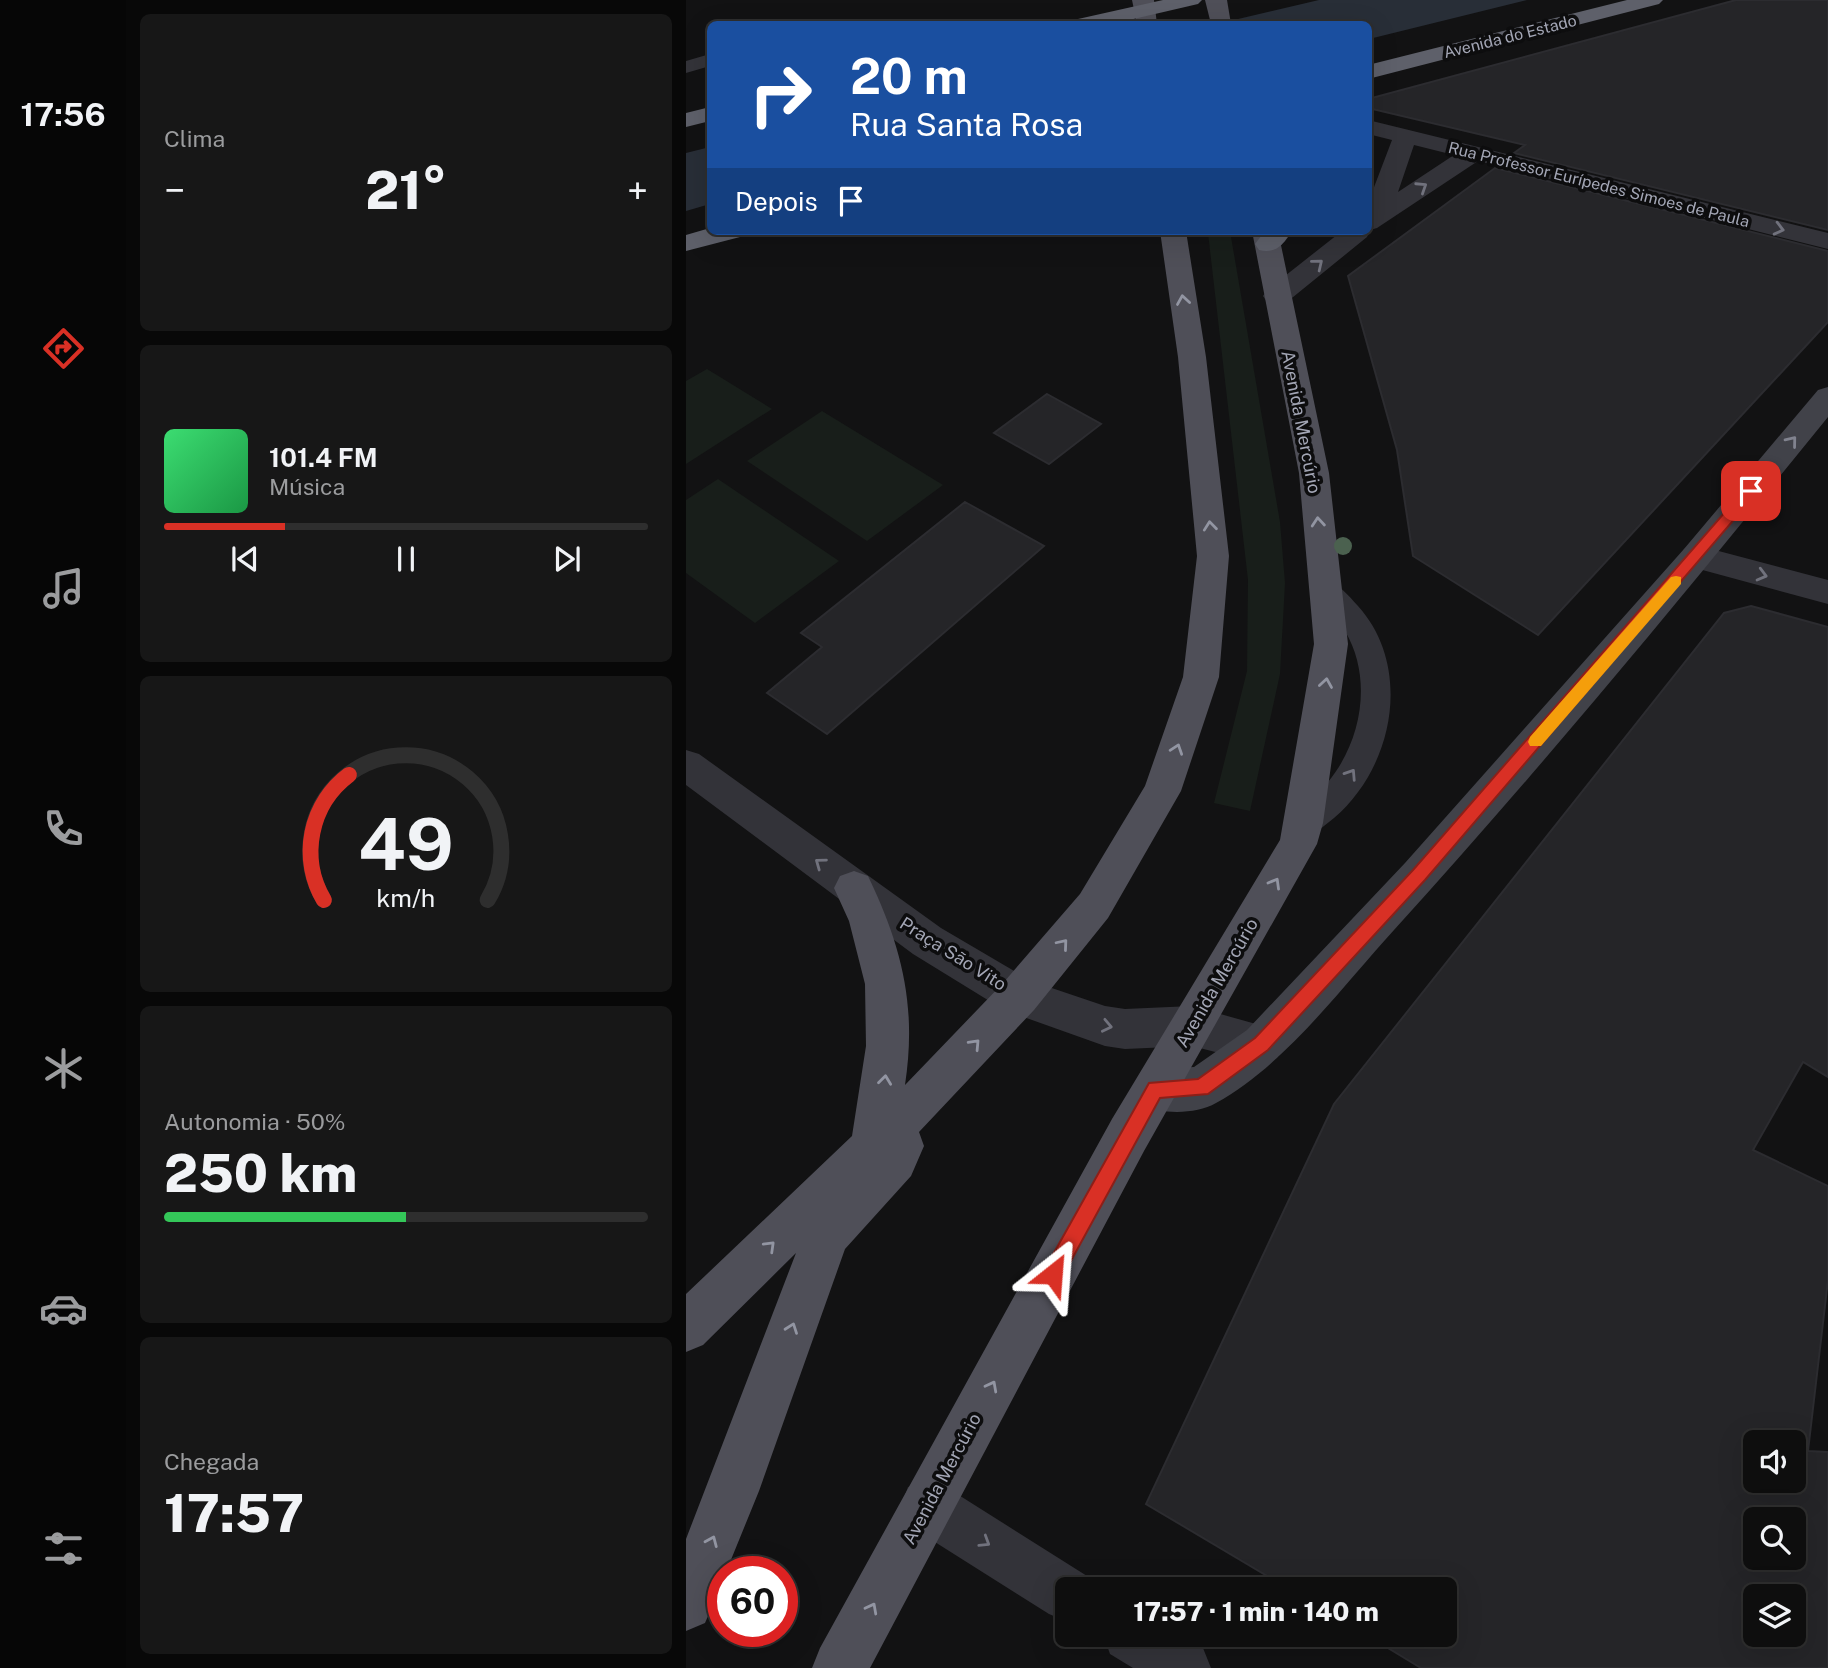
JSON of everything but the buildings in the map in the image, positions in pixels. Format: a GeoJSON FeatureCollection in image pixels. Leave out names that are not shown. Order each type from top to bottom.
{"type":"FeatureCollection","features":[{"type":"Feature","properties":{"kind":"highway"},"geometry":{"type":"LineString","coordinates":[[1101,21],[1191,0]]}},
{"type":"Feature","properties":{"kind":"highway","name":"Avenida do Estado"},"geometry":{"type":"LineString","coordinates":[[1372,71],[1652,0]]}},
{"type":"Feature","properties":{"kind":"highway"},"geometry":{"type":"LineString","coordinates":[[686,120],[707,115]]}},
{"type":"Feature","properties":{"kind":"highway"},"geometry":{"type":"LineString","coordinates":[[686,243],[716,235]]}},
{"type":"Feature","properties":{"kind":"main road"},"geometry":{"type":"LineString","coordinates":[[1216,0],[1221,21]]}},
{"type":"Feature","properties":{"kind":"main road"},"geometry":{"type":"LineString","coordinates":[[686,1328],[930,1091],[1019,996],[1094,906],[1162,791],[1201,677],[1213,556],[1192,357],[1174,235]]}},
{"type":"Feature","properties":{"kind":"main road","name":"Avenida Mercúrio"},"geometry":{"type":"LineString","coordinates":[[840,1668],[1155,1090],[1298,844],[1304,822],[1331,645],[1314,472],[1277,296],[1271,235]]}},
{"type":"Feature","properties":{"kind":"main road"},"geometry":{"type":"LineString","coordinates":[[1155,1090],[1201,1087],[1262,1044],[1419,875],[1696,557],[1828,397]]}},
{"type":"Feature","properties":{"kind":"main road"},"geometry":{"type":"LineString","coordinates":[[854,888],[873,928],[888,989],[888,1060],[872,1147]]}},
{"type":"Feature","properties":{"kind":"main road"},"geometry":{"type":"LineString","coordinates":[[686,1604],[733,1491],[827,1234],[895,1160],[930,1091]]}},
{"type":"Feature","properties":{"kind":"street","name":"Rua Professor Eurípedes Simoes de Paula"},"geometry":{"type":"LineString","coordinates":[[1372,127],[1828,242]]}},
{"type":"Feature","properties":{"kind":"street"},"geometry":{"type":"LineString","coordinates":[[1372,215],[1406,135]]}},
{"type":"Feature","properties":{"kind":"street"},"geometry":{"type":"LineString","coordinates":[[1372,221],[1475,152]]}},
{"type":"Feature","properties":{"kind":"street"},"geometry":{"type":"LineString","coordinates":[[1277,296],[1354,235]]}},
{"type":"Feature","properties":{"kind":"street"},"geometry":{"type":"LineString","coordinates":[[1696,557],[1828,592]]}},
{"type":"Feature","properties":{"kind":"street","name":"Praça São Vito"},"geometry":{"type":"LineString","coordinates":[[686,765],[927,941],[1019,996],[1105,1026],[1125,1029],[1192,1026],[1262,1044]]}},
{"type":"Feature","properties":{"kind":"street"},"geometry":{"type":"LineString","coordinates":[[927,1506],[1055,1587]]}},
{"type":"Feature","properties":{"kind":"street"},"geometry":{"type":"LineString","coordinates":[[1150,1647],[1183,1668]]}},
{"type":"Feature","properties":{"kind":"lane"},"geometry":{"type":"LineString","coordinates":[[686,67],[707,61]]}},
{"type":"Feature","properties":{"kind":"lane"},"geometry":{"type":"LineString","coordinates":[[1304,822],[1340,792],[1364,754],[1376,717],[1373,656],[1356,623],[1325,590]]}},
{"type":"Feature","properties":{"kind":"shaded area"},"geometry":{"type":"Polygon","coordinates":[[[1319,0],[1527,0],[1372,38],[1372,21],[1230,21],[1319,0]]]}},
{"type":"Feature","properties":{"kind":"shaded area"},"geometry":{"type":"Polygon","coordinates":[[[707,148],[707,205],[686,211],[686,153],[707,148]]]}},
{"type":"Feature","properties":{"kind":"shaded area"},"geometry":{"type":"Polygon","coordinates":[[[1208,235],[1231,235],[1280,522],[1285,583],[1280,674],[1250,811],[1214,803],[1247,671],[1248,580],[1208,235]]]}},
{"type":"Feature","properties":{"kind":"shaded area"},"geometry":{"type":"Polygon","coordinates":[[[707,369],[772,409],[686,464],[686,381],[707,369]]]}},
{"type":"Feature","properties":{"kind":"shaded area"},"geometry":{"type":"Polygon","coordinates":[[[822,411],[943,485],[867,541],[747,461],[822,411]]]}},
{"type":"Feature","properties":{"kind":"shaded area"},"geometry":{"type":"Polygon","coordinates":[[[718,479],[839,561],[755,623],[686,573],[686,500],[718,479]]]}},
{"type":"Feature","properties":{"kind":"slow traffic"},"geometry":{"type":"LineString","coordinates":[[1535,742],[1676,581]]}},
{"type":"Feature","properties":{"kind":"route"},"geometry":{"type":"LineString","coordinates":[[1053,1274],[1155,1090],[1201,1087],[1262,1044],[1419,875],[1751,491]]}}]}
